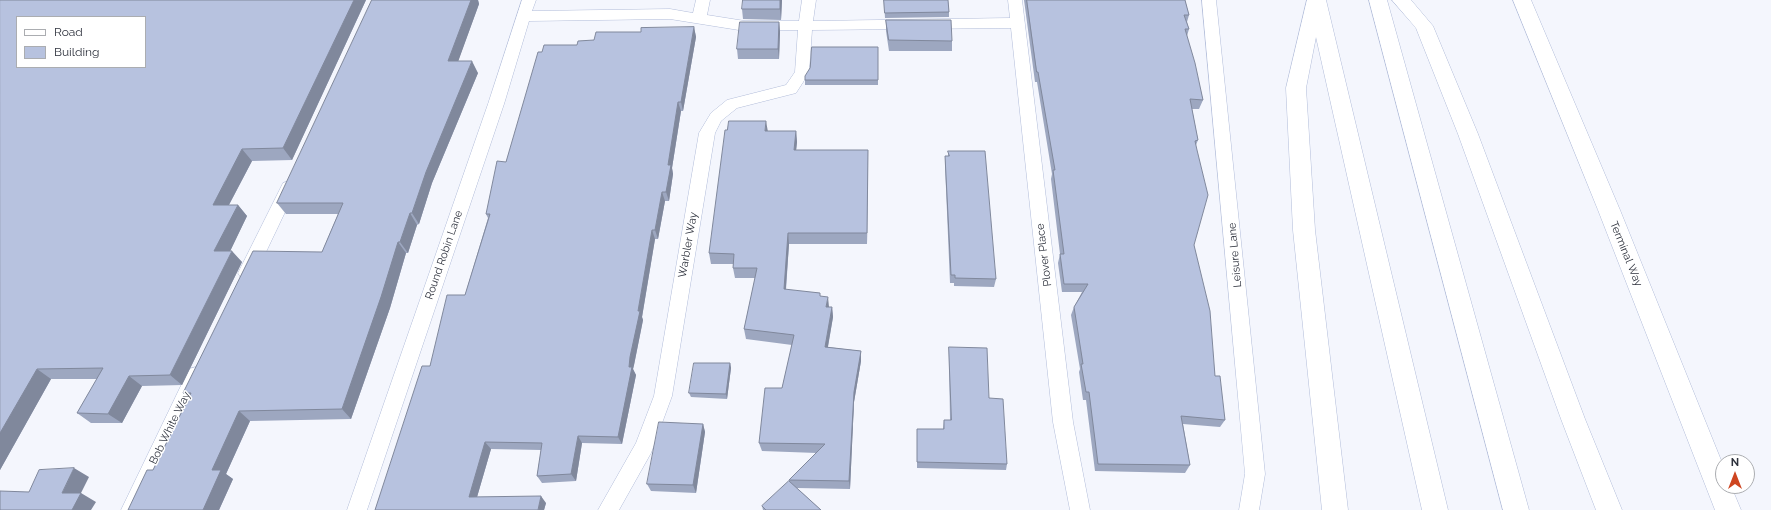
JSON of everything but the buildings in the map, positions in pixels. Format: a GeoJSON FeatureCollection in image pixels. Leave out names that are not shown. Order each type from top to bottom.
{"type":"FeatureCollection","features":[{"type":"Feature","properties":{"kind":"main road"},"geometry":{"type":"LineString","coordinates":[[1316,0],[1296,88],[1304,230],[1335,510]]}},
{"type":"Feature","properties":{"kind":"main road"},"geometry":{"type":"LineString","coordinates":[[1316,0],[1435,510]]}},
{"type":"Feature","properties":{"kind":"main road"},"geometry":{"type":"LineString","coordinates":[[1378,0],[1516,510]]}},
{"type":"Feature","properties":{"kind":"main road"},"geometry":{"type":"LineString","coordinates":[[1401,0],[1424,26],[1468,134],[1573,419],[1610,510]]}},
{"type":"Feature","properties":{"kind":"main road","name":"Terminal Way"},"geometry":{"type":"LineString","coordinates":[[1522,0],[1609,210],[1728,510]]}},
{"type":"Feature","properties":{"kind":"lane"},"geometry":{"type":"LineString","coordinates":[[699,19],[703,0]]}},
{"type":"Feature","properties":{"kind":"lane","name":"Warbler Way"},"geometry":{"type":"LineString","coordinates":[[608,510],[644,447],[664,396],[707,133],[716,117],[732,104],[791,89],[802,73],[805,25],[809,0]]}},
{"type":"Feature","properties":{"kind":"lane","name":"Plover Place"},"geometry":{"type":"LineString","coordinates":[[1015,0],[1063,422],[1080,510]]}},
{"type":"Feature","properties":{"kind":"lane","name":"Leisure Lane"},"geometry":{"type":"LineString","coordinates":[[1209,0],[1255,474],[1249,510]]}},
{"type":"Feature","properties":{"kind":"lane"},"geometry":{"type":"LineString","coordinates":[[526,8],[670,14],[745,26],[1017,23]]}},
{"type":"Feature","properties":{"kind":"lane","name":"Round Robin Lane"},"geometry":{"type":"LineString","coordinates":[[357,510],[496,104],[526,8]]}},
{"type":"Feature","properties":{"kind":"lane"},"geometry":{"type":"LineString","coordinates":[[240,286],[295,172]]}},
{"type":"Feature","properties":{"kind":"lane","name":"Bob White Way"},"geometry":{"type":"LineString","coordinates":[[131,510],[205,358]]}}]}
